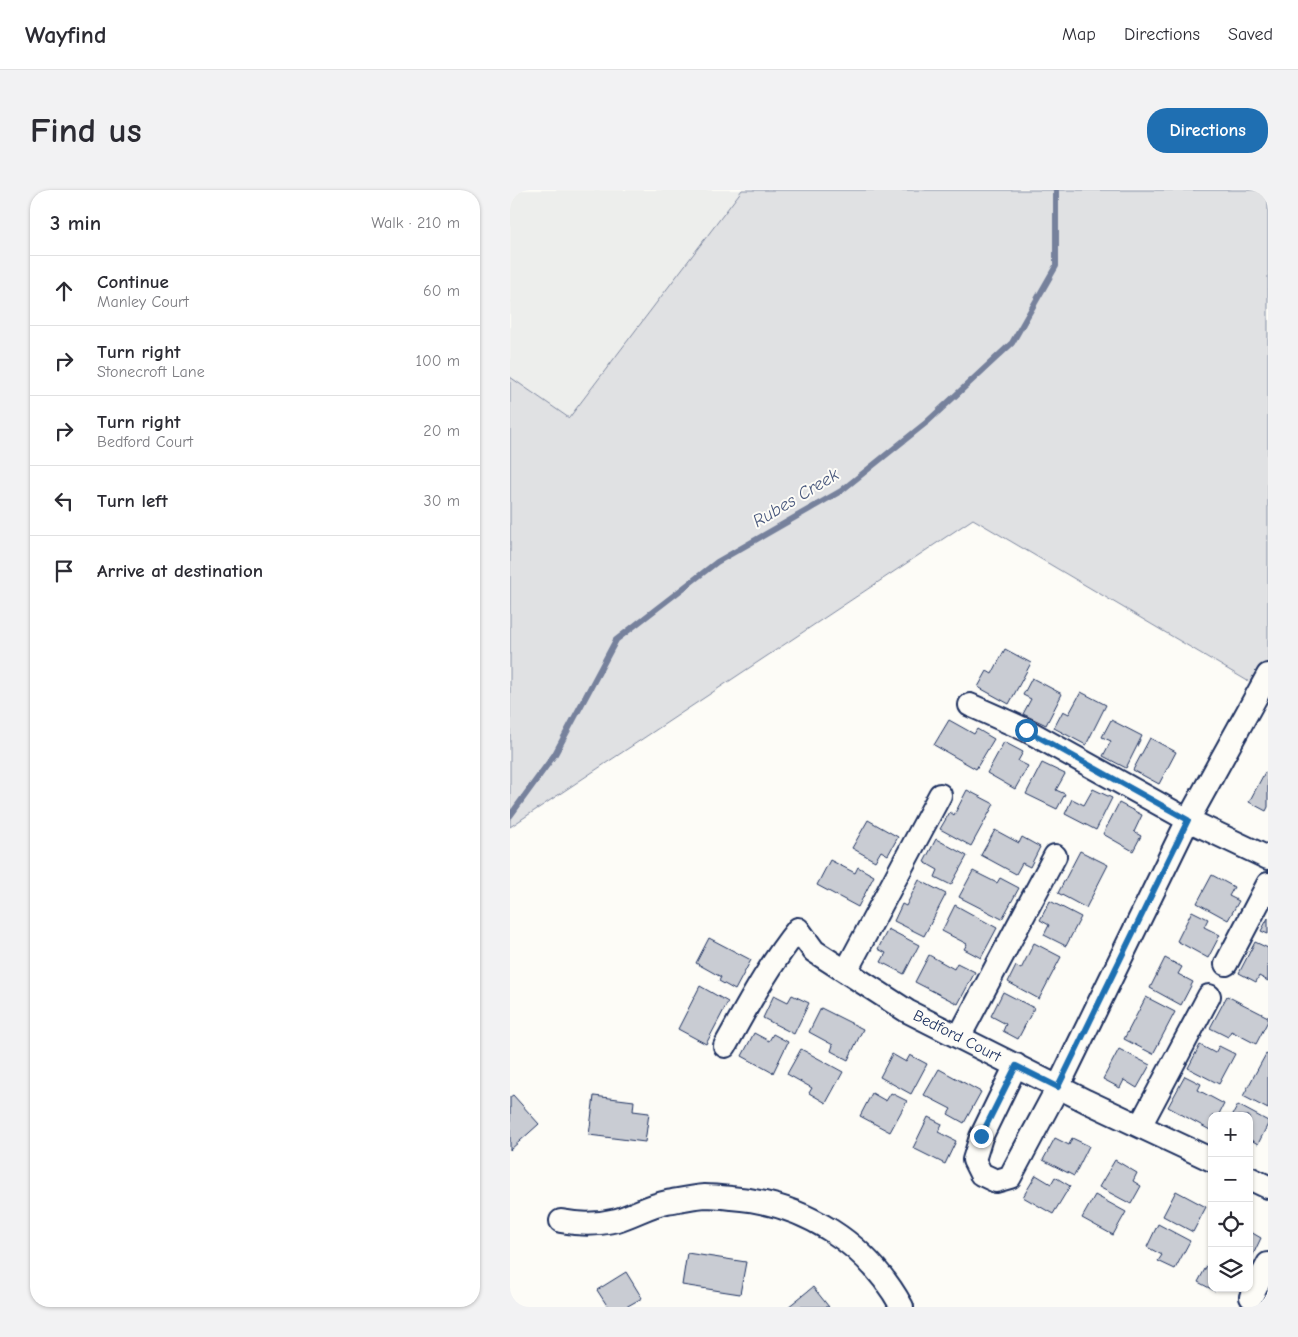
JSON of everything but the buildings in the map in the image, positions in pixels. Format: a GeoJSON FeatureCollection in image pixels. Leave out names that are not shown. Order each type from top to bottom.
{"type":"FeatureCollection","features":[{"type":"Feature","properties":{"kind":"street"},"geometry":{"type":"LineString","coordinates":[[1016,1066],[981,1136],[974,1160],[981,1174],[996,1181],[1010,1177],[1058,1087],[1188,820],[1268,674]]}},
{"type":"Feature","properties":{"kind":"street"},"geometry":{"type":"LineString","coordinates":[[970,705],[1026,730],[1188,820],[1268,858]]}},
{"type":"Feature","properties":{"kind":"street"},"geometry":{"type":"LineString","coordinates":[[846,971],[940,795]]}},
{"type":"Feature","properties":{"kind":"street"},"geometry":{"type":"LineString","coordinates":[[959,1037],[1055,856]]}},
{"type":"Feature","properties":{"kind":"street"},"geometry":{"type":"LineString","coordinates":[[1226,964],[1268,884]]}},
{"type":"Feature","properties":{"kind":"street","name":"Bedford Court"},"geometry":{"type":"LineString","coordinates":[[725,1046],[763,978],[781,950],[798,929],[814,951],[907,1011],[1058,1087],[1208,1158]]}},
{"type":"Feature","properties":{"kind":"street"},"geometry":{"type":"LineString","coordinates":[[1140,1126],[1209,996]]}},
{"type":"Feature","properties":{"kind":"street"},"geometry":{"type":"LineString","coordinates":[[561,1222],[585,1225],[617,1220],[664,1202],[705,1196],[779,1205],[820,1223],[854,1246],[890,1285],[902,1307]]}},
{"type":"Feature","properties":{"kind":"street"},"geometry":{"type":"LineString","coordinates":[[1250,1296],[1268,1264]]}},
{"type":"Feature","properties":{"kind":"shaded area"},"geometry":{"type":"Polygon","coordinates":[[[510,190],[742,190],[569,418],[510,377],[510,190]]]}},
{"type":"Feature","properties":{"kind":"shaded area"},"geometry":{"type":"Polygon","coordinates":[[[742,190],[1268,190],[1268,693],[973,519],[510,827],[510,377],[569,418],[742,190]]]}},
{"type":"Feature","properties":{"kind":"waterway","name":"Rubes Creek"},"geometry":{"type":"LineString","coordinates":[[510,816],[555,754],[616,640],[717,562],[841,491],[927,422],[1012,343],[1056,266],[1056,190]]}},
{"type":"Feature","properties":{"kind":"route"},"geometry":{"type":"LineString","coordinates":[[981,1136],[1016,1066],[1058,1087],[1188,820],[1026,730]]}}]}
